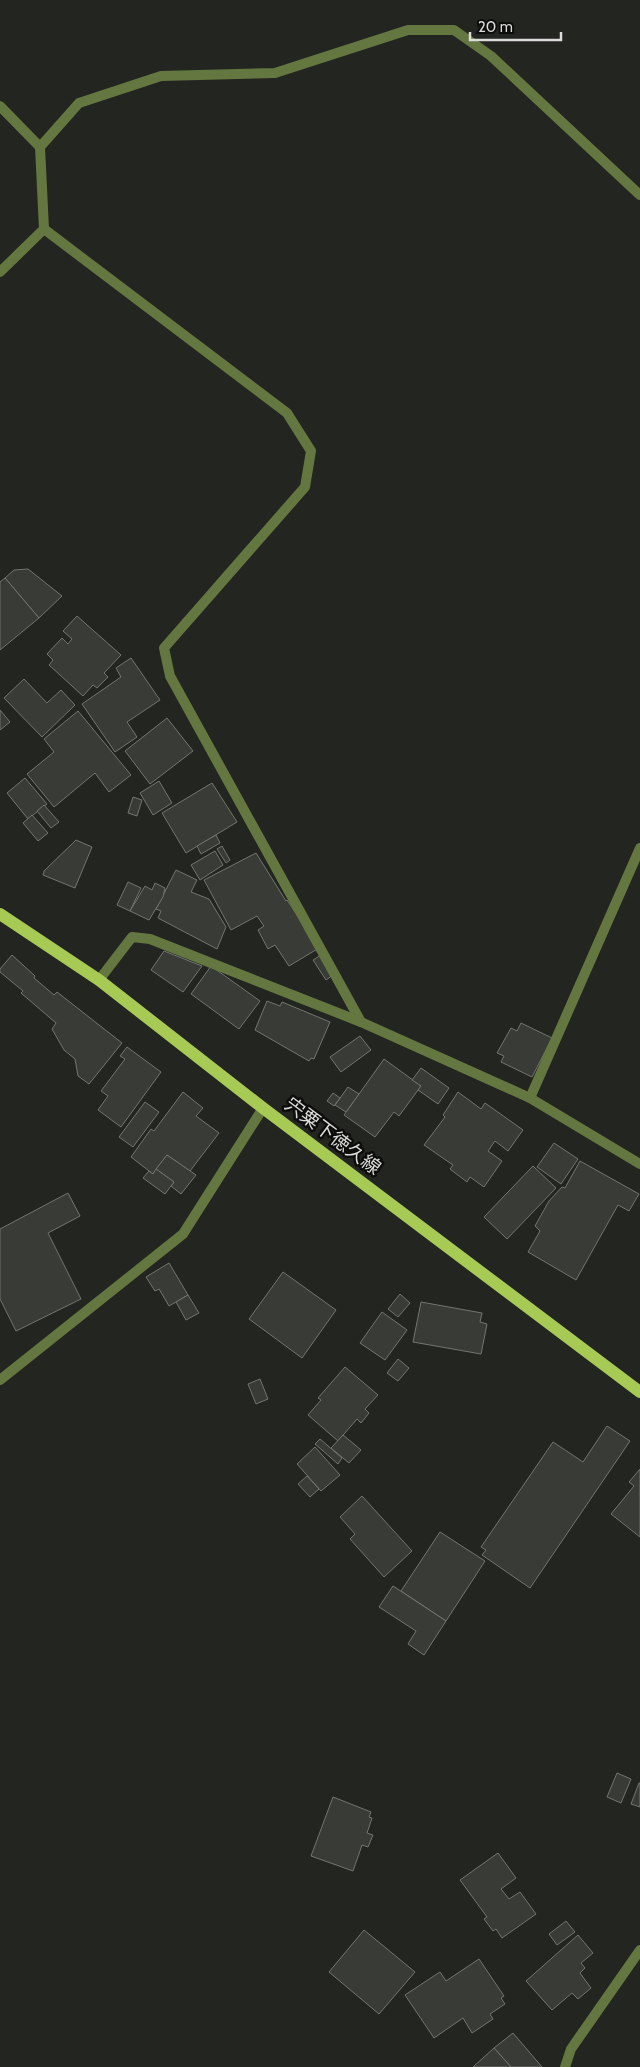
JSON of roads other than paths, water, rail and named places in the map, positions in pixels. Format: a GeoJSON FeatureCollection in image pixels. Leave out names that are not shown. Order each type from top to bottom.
{"type":"FeatureCollection","features":[{"type":"Feature","properties":{"kind":"main road","name":"宍粟下徳久線"},"geometry":{"type":"LineString","coordinates":[[0,914],[99,980],[263,1108],[640,1392]]}},
{"type":"Feature","properties":{"kind":"street"},"geometry":{"type":"LineString","coordinates":[[40,147],[79,103],[161,76],[275,73],[408,30],[454,30],[491,56],[640,195]]}},
{"type":"Feature","properties":{"kind":"street"},"geometry":{"type":"LineString","coordinates":[[0,106],[40,147],[44,229],[0,272]]}},
{"type":"Feature","properties":{"kind":"street"},"geometry":{"type":"LineString","coordinates":[[44,229],[287,413],[311,452],[305,487],[164,648],[170,676],[361,1022]]}},
{"type":"Feature","properties":{"kind":"street"},"geometry":{"type":"LineString","coordinates":[[530,1098],[640,848]]}},
{"type":"Feature","properties":{"kind":"street"},"geometry":{"type":"LineString","coordinates":[[99,980],[132,937],[150,939],[361,1022],[530,1098],[640,1164]]}},
{"type":"Feature","properties":{"kind":"street"},"geometry":{"type":"LineString","coordinates":[[0,1380],[183,1234],[263,1108]]}},
{"type":"Feature","properties":{"kind":"street"},"geometry":{"type":"LineString","coordinates":[[565,2067],[571,2049],[640,1950]]}}]}
